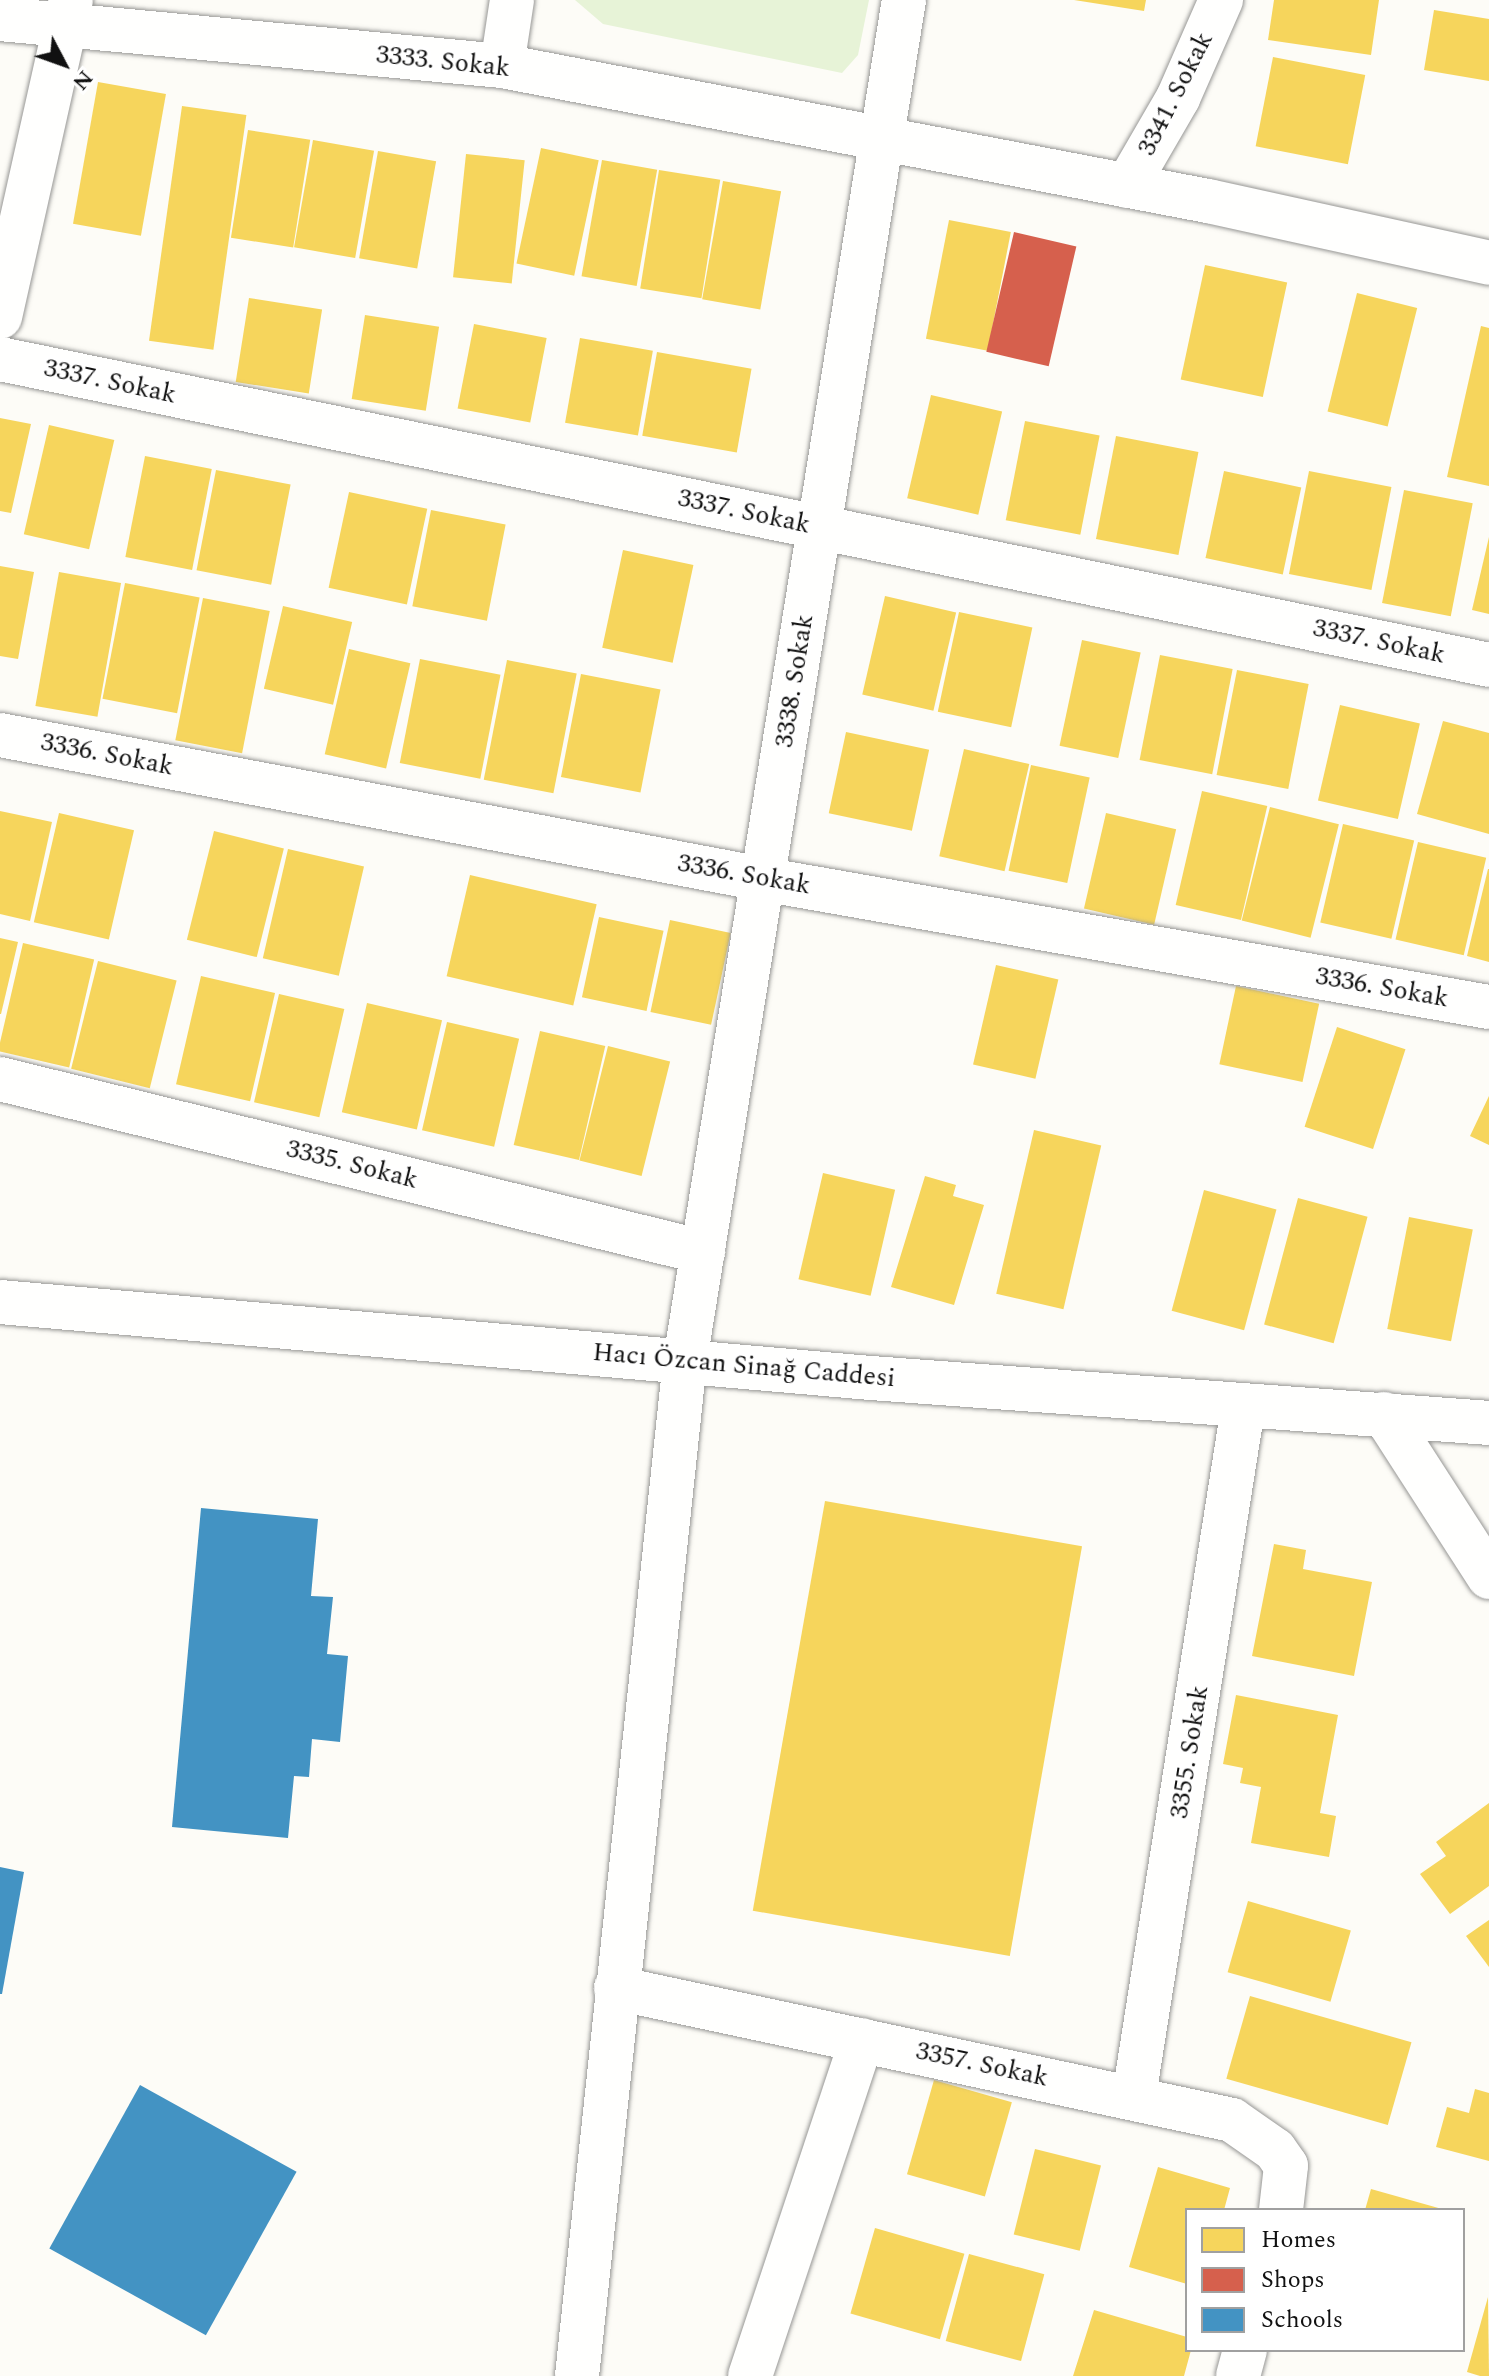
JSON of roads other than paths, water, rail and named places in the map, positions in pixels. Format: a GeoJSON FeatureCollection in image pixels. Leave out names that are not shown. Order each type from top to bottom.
{"type":"FeatureCollection","features":[{"type":"Feature","properties":{"kind":"street"},"geometry":{"type":"LineString","coordinates":[[502,66],[512,0]]}},
{"type":"Feature","properties":{"kind":"street","name":"3338. Sokak"},"geometry":{"type":"LineString","coordinates":[[577,2376],[685,1361],[904,0]]}},
{"type":"Feature","properties":{"kind":"street","name":"3341. Sokak"},"geometry":{"type":"LineString","coordinates":[[1127,186],[1178,98],[1221,0]]}},
{"type":"Feature","properties":{"kind":"street"},"geometry":{"type":"LineString","coordinates":[[0,317],[68,14]]}},
{"type":"Feature","properties":{"kind":"street","name":"3333. Sokak"},"geometry":{"type":"LineString","coordinates":[[0,19],[68,14],[502,66],[1127,186],[1489,263]]}},
{"type":"Feature","properties":{"kind":"street","name":"3337. Sokak"},"geometry":{"type":"LineString","coordinates":[[0,359],[1489,665]]}},
{"type":"Feature","properties":{"kind":"street","name":"3336. Sokak"},"geometry":{"type":"LineString","coordinates":[[0,735],[762,879],[1489,1007]]}},
{"type":"Feature","properties":{"kind":"street","name":"3335. Sokak"},"geometry":{"type":"LineString","coordinates":[[0,1079],[703,1252]]}},
{"type":"Feature","properties":{"kind":"street","name":"Hacı Özcan Sinağ Caddesi"},"geometry":{"type":"LineString","coordinates":[[0,1302],[1243,1408],[1384,1414],[1489,1423]]}},
{"type":"Feature","properties":{"kind":"street","name":"3355. Sokak"},"geometry":{"type":"LineString","coordinates":[[1134,2096],[1243,1408]]}},
{"type":"Feature","properties":{"kind":"street"},"geometry":{"type":"LineString","coordinates":[[1384,1414],[1489,1577]]}},
{"type":"Feature","properties":{"kind":"street","name":"3357. Sokak"},"geometry":{"type":"LineString","coordinates":[[616,1988],[1134,2096],[1232,2120],[1259,2136],[1286,2166],[1281,2208]]}},
{"type":"Feature","properties":{"kind":"street"},"geometry":{"type":"LineString","coordinates":[[750,2376],[862,2040]]}},
{"type":"Feature","properties":{"kind":"street"},"geometry":{"type":"LineString","coordinates":[[1238,2376],[1244,2352]]}}]}
